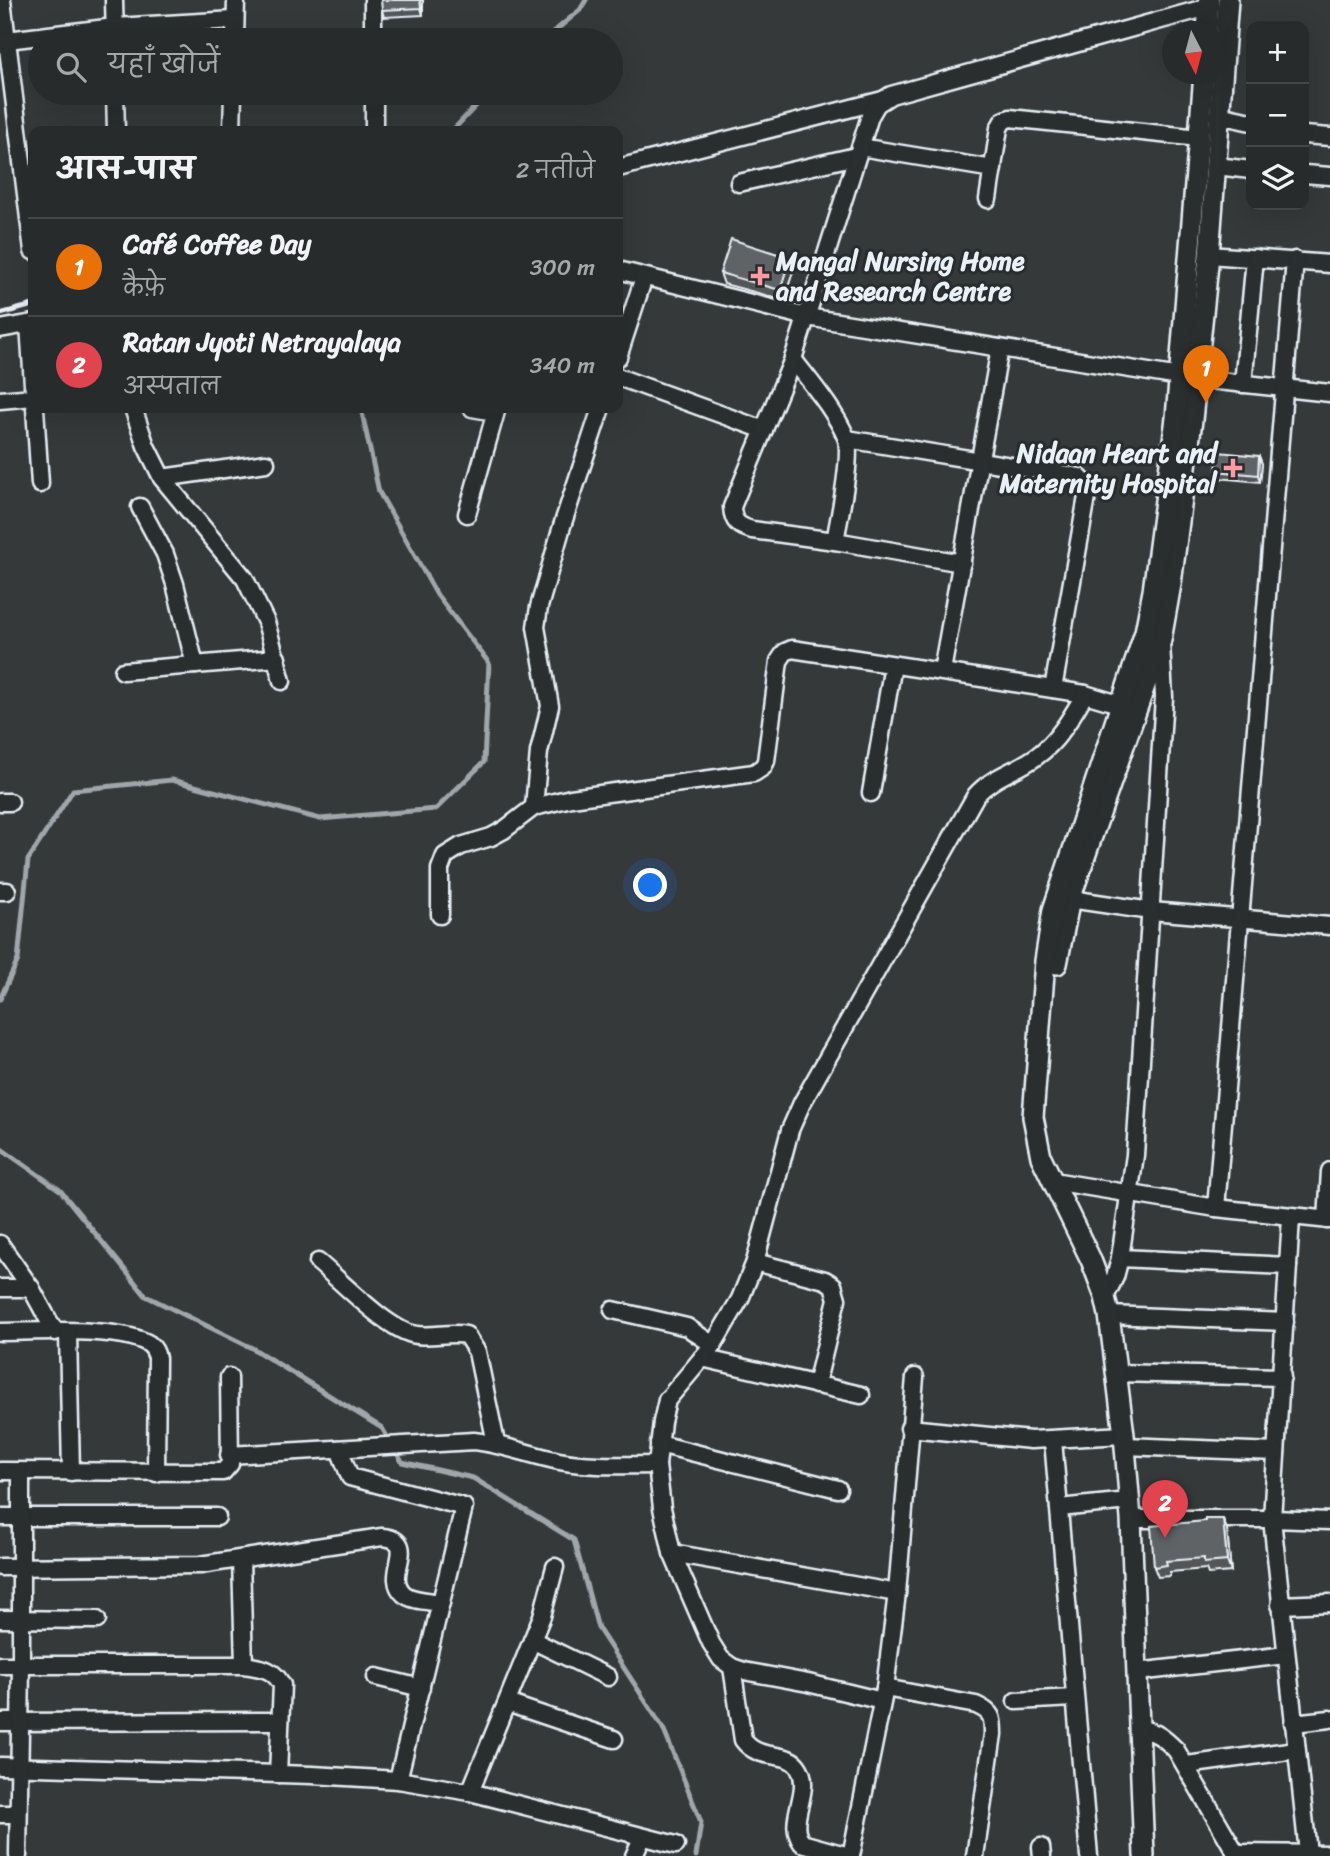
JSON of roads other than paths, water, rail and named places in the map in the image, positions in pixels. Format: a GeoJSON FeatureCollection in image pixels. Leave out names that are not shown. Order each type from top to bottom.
{"type":"FeatureCollection","features":[{"type":"Feature","properties":{"kind":"main road"},"geometry":{"type":"LineString","coordinates":[[1144,1856],[1130,1510],[1107,1306],[1091,1260],[1041,1157],[1033,1117],[1045,961],[1064,896],[1153,636],[1153,591],[1209,255],[1228,0]]}},
{"type":"Feature","properties":{"kind":"main road"},"geometry":{"type":"LineString","coordinates":[[1188,378],[1203,84]]}},
{"type":"Feature","properties":{"kind":"street"},"geometry":{"type":"LineString","coordinates":[[2,0],[7,40],[8,106],[28,222]]}},
{"type":"Feature","properties":{"kind":"street"},"geometry":{"type":"LineString","coordinates":[[114,0],[115,28]]}},
{"type":"Feature","properties":{"kind":"street"},"geometry":{"type":"LineString","coordinates":[[235,28],[236,0]]}},
{"type":"Feature","properties":{"kind":"street"},"geometry":{"type":"LineString","coordinates":[[373,0],[373,28]]}},
{"type":"Feature","properties":{"kind":"street"},"geometry":{"type":"LineString","coordinates":[[962,563],[752,530],[740,526],[733,518],[732,507],[793,359],[870,116],[877,104],[891,95],[1209,4]]}},
{"type":"Feature","properties":{"kind":"street"},"geometry":{"type":"LineString","coordinates":[[166,28],[235,20]]}},
{"type":"Feature","properties":{"kind":"street"},"geometry":{"type":"LineString","coordinates":[[7,40],[28,39]]}},
{"type":"Feature","properties":{"kind":"street"},"geometry":{"type":"LineString","coordinates":[[623,167],[884,100]]}},
{"type":"Feature","properties":{"kind":"street"},"geometry":{"type":"LineString","coordinates":[[116,105],[116,126]]}},
{"type":"Feature","properties":{"kind":"street"},"geometry":{"type":"LineString","coordinates":[[232,126],[233,105]]}},
{"type":"Feature","properties":{"kind":"street"},"geometry":{"type":"LineString","coordinates":[[373,105],[374,126]]}},
{"type":"Feature","properties":{"kind":"street"},"geometry":{"type":"LineString","coordinates":[[1219,115],[1246,121]]}},
{"type":"Feature","properties":{"kind":"street"},"geometry":{"type":"LineString","coordinates":[[988,199],[999,128],[1003,121],[1010,118],[1199,138]]}},
{"type":"Feature","properties":{"kind":"street"},"geometry":{"type":"LineString","coordinates":[[1309,135],[1330,137]]}},
{"type":"Feature","properties":{"kind":"street"},"geometry":{"type":"LineString","coordinates":[[739,183],[858,151],[993,169]]}},
{"type":"Feature","properties":{"kind":"street"},"geometry":{"type":"LineString","coordinates":[[1216,166],[1246,169]]}},
{"type":"Feature","properties":{"kind":"street"},"geometry":{"type":"LineString","coordinates":[[1309,174],[1330,176]]}},
{"type":"Feature","properties":{"kind":"street"},"geometry":{"type":"LineString","coordinates":[[1209,255],[1330,264]]}},
{"type":"Feature","properties":{"kind":"street"},"geometry":{"type":"LineString","coordinates":[[1243,384],[1255,258]]}},
{"type":"Feature","properties":{"kind":"street"},"geometry":{"type":"LineString","coordinates":[[1216,1208],[1295,260]]}},
{"type":"Feature","properties":{"kind":"street"},"geometry":{"type":"LineString","coordinates":[[623,271],[807,317],[1188,378],[1330,393]]}},
{"type":"Feature","properties":{"kind":"street"},"geometry":{"type":"LineString","coordinates":[[623,342],[644,277]]}},
{"type":"Feature","properties":{"kind":"street"},"geometry":{"type":"LineString","coordinates":[[0,329],[28,324]]}},
{"type":"Feature","properties":{"kind":"street"},"geometry":{"type":"LineString","coordinates":[[942,671],[1000,348]]}},
{"type":"Feature","properties":{"kind":"street"},"geometry":{"type":"LineString","coordinates":[[793,359],[815,387],[847,439],[847,458],[835,541]]}},
{"type":"Feature","properties":{"kind":"street"},"geometry":{"type":"LineString","coordinates":[[623,379],[764,430]]}},
{"type":"Feature","properties":{"kind":"street"},"geometry":{"type":"LineString","coordinates":[[0,400],[28,397]]}},
{"type":"Feature","properties":{"kind":"street"},"geometry":{"type":"LineString","coordinates":[[35,413],[40,484]]}},
{"type":"Feature","properties":{"kind":"street"},"geometry":{"type":"LineString","coordinates":[[135,413],[146,446],[162,478],[245,579],[266,622],[282,681]]}},
{"type":"Feature","properties":{"kind":"street"},"geometry":{"type":"LineString","coordinates":[[467,514],[495,413]]}},
{"type":"Feature","properties":{"kind":"street"},"geometry":{"type":"LineString","coordinates":[[534,807],[539,752],[550,706],[536,627],[539,607],[599,413]]}},
{"type":"Feature","properties":{"kind":"street"},"geometry":{"type":"LineString","coordinates":[[847,439],[1079,477],[1086,483],[1088,491],[1053,689]]}},
{"type":"Feature","properties":{"kind":"street"},"geometry":{"type":"LineString","coordinates":[[162,478],[266,463]]}},
{"type":"Feature","properties":{"kind":"street"},"geometry":{"type":"LineString","coordinates":[[140,507],[165,554],[195,665]]}},
{"type":"Feature","properties":{"kind":"street"},"geometry":{"type":"LineString","coordinates":[[1153,636],[1164,698],[1135,1155],[1120,1258],[1107,1306],[1286,1322]]}},
{"type":"Feature","properties":{"kind":"street"},"geometry":{"type":"LineString","coordinates":[[440,915],[440,869],[444,856],[451,850],[504,830],[534,807],[571,798],[754,773],[763,767],[779,661],[785,652],[792,649],[1085,694],[1128,709]]}},
{"type":"Feature","properties":{"kind":"street"},"geometry":{"type":"LineString","coordinates":[[123,671],[277,658]]}},
{"type":"Feature","properties":{"kind":"street"},"geometry":{"type":"LineString","coordinates":[[871,793],[893,665]]}},
{"type":"Feature","properties":{"kind":"street"},"geometry":{"type":"LineString","coordinates":[[975,1856],[993,1734],[993,1719],[989,1711],[976,1705],[883,1695],[732,1668],[721,1659],[710,1643],[672,1553],[662,1508],[657,1465],[667,1400],[713,1345],[740,1299],[755,1262],[774,1182],[790,1130],[802,1103],[976,795],[985,785],[1024,766],[1039,755],[1054,741],[1085,694]]}},
{"type":"Feature","properties":{"kind":"street"},"geometry":{"type":"LineString","coordinates":[[1064,896],[1151,911],[1330,926]]}},
{"type":"Feature","properties":{"kind":"street"},"geometry":{"type":"LineString","coordinates":[[1054,1181],[1216,1208],[1328,1220],[1330,1171]]}},
{"type":"Feature","properties":{"kind":"street"},"geometry":{"type":"LineString","coordinates":[[1291,1218],[1272,1519],[1308,1853]]}},
{"type":"Feature","properties":{"kind":"street"},"geometry":{"type":"LineString","coordinates":[[0,1244],[62,1332],[71,1472]]}},
{"type":"Feature","properties":{"kind":"street"},"geometry":{"type":"LineString","coordinates":[[1120,1258],[1288,1266]]}},
{"type":"Feature","properties":{"kind":"street"},"geometry":{"type":"LineString","coordinates":[[318,1262],[400,1330],[426,1336],[458,1333],[466,1335],[477,1352],[496,1443]]}},
{"type":"Feature","properties":{"kind":"street"},"geometry":{"type":"LineString","coordinates":[[755,1262],[825,1280],[833,1285],[837,1299],[816,1385]]}},
{"type":"Feature","properties":{"kind":"street"},"geometry":{"type":"LineString","coordinates":[[0,1288],[30,1288]]}},
{"type":"Feature","properties":{"kind":"street"},"geometry":{"type":"LineString","coordinates":[[613,1310],[687,1327],[713,1345]]}},
{"type":"Feature","properties":{"kind":"street"},"geometry":{"type":"LineString","coordinates":[[0,1332],[62,1332],[130,1337],[148,1343],[155,1349],[156,1473]]}},
{"type":"Feature","properties":{"kind":"street"},"geometry":{"type":"LineString","coordinates":[[702,1359],[861,1395]]}},
{"type":"Feature","properties":{"kind":"street"},"geometry":{"type":"LineString","coordinates":[[1116,1373],[1282,1377]]}},
{"type":"Feature","properties":{"kind":"street"},"geometry":{"type":"LineString","coordinates":[[0,1471],[223,1472],[230,1464],[229,1377]]}},
{"type":"Feature","properties":{"kind":"street"},"geometry":{"type":"LineString","coordinates":[[732,1668],[743,1740],[750,1749],[796,1763],[802,1772],[803,1784],[796,1829],[798,1837],[802,1843],[850,1856],[883,1695],[897,1593],[915,1377]]}},
{"type":"Feature","properties":{"kind":"street"},"geometry":{"type":"LineString","coordinates":[[909,1428],[995,1438],[1124,1440],[1276,1452]]}},
{"type":"Feature","properties":{"kind":"street"},"geometry":{"type":"LineString","coordinates":[[1054,1440],[1089,1856]]}},
{"type":"Feature","properties":{"kind":"street"},"geometry":{"type":"LineString","coordinates":[[229,1455],[474,1441],[496,1443],[557,1461],[657,1465]]}},
{"type":"Feature","properties":{"kind":"street"},"geometry":{"type":"LineString","coordinates":[[659,1444],[838,1489]]}},
{"type":"Feature","properties":{"kind":"street"},"geometry":{"type":"LineString","coordinates":[[339,1449],[350,1477],[464,1507],[398,1780]]}},
{"type":"Feature","properties":{"kind":"street"},"geometry":{"type":"LineString","coordinates":[[18,1856],[21,1472]]}},
{"type":"Feature","properties":{"kind":"street"},"geometry":{"type":"LineString","coordinates":[[1059,1508],[1330,1521]]}},
{"type":"Feature","properties":{"kind":"street"},"geometry":{"type":"LineString","coordinates":[[0,1517],[217,1517]]}},
{"type":"Feature","properties":{"kind":"street"},"geometry":{"type":"LineString","coordinates":[[0,1567],[200,1565],[382,1537],[393,1538],[402,1549],[396,1576],[401,1592],[407,1596],[441,1603]]}},
{"type":"Feature","properties":{"kind":"street"},"geometry":{"type":"LineString","coordinates":[[672,1553],[897,1593]]}},
{"type":"Feature","properties":{"kind":"street"},"geometry":{"type":"LineString","coordinates":[[241,1559],[244,1665]]}},
{"type":"Feature","properties":{"kind":"street"},"geometry":{"type":"LineString","coordinates":[[470,1792],[548,1599],[555,1567]]}},
{"type":"Feature","properties":{"kind":"street"},"geometry":{"type":"LineString","coordinates":[[1280,1605],[1330,1603]]}},
{"type":"Feature","properties":{"kind":"street"},"geometry":{"type":"LineString","coordinates":[[0,1619],[97,1620]]}},
{"type":"Feature","properties":{"kind":"street"},"geometry":{"type":"LineString","coordinates":[[532,1640],[608,1677]]}},
{"type":"Feature","properties":{"kind":"street"},"geometry":{"type":"LineString","coordinates":[[1137,1672],[1286,1655]]}},
{"type":"Feature","properties":{"kind":"street"},"geometry":{"type":"LineString","coordinates":[[0,1665],[244,1665],[267,1668],[277,1675],[282,1685],[278,1774]]}},
{"type":"Feature","properties":{"kind":"street"},"geometry":{"type":"LineString","coordinates":[[376,1677],[421,1688]]}},
{"type":"Feature","properties":{"kind":"street"},"geometry":{"type":"LineString","coordinates":[[1016,1702],[1074,1698]]}},
{"type":"Feature","properties":{"kind":"street"},"geometry":{"type":"LineString","coordinates":[[507,1703],[614,1740]]}},
{"type":"Feature","properties":{"kind":"street"},"geometry":{"type":"LineString","coordinates":[[1293,1723],[1330,1719]]}},
{"type":"Feature","properties":{"kind":"street"},"geometry":{"type":"LineString","coordinates":[[0,1722],[280,1721]]}},
{"type":"Feature","properties":{"kind":"street"},"geometry":{"type":"LineString","coordinates":[[1139,1728],[1153,1731],[1164,1738],[1187,1766],[1236,1855],[1330,1854]]}},
{"type":"Feature","properties":{"kind":"street"},"geometry":{"type":"LineString","coordinates":[[1187,1766],[1296,1750]]}},
{"type":"Feature","properties":{"kind":"street"},"geometry":{"type":"LineString","coordinates":[[0,1766],[398,1780],[470,1792],[676,1845]]}},
{"type":"Feature","properties":{"kind":"street"},"geometry":{"type":"LineString","coordinates":[[0,1814],[18,1814]]}},
{"type":"Feature","properties":{"kind":"street"},"geometry":{"type":"LineString","coordinates":[[634,1856],[642,1838]]}},
{"type":"Feature","properties":{"kind":"waterway"},"geometry":{"type":"LineString","coordinates":[[558,28],[580,10],[586,0]]}},
{"type":"Feature","properties":{"kind":"waterway"},"geometry":{"type":"LineString","coordinates":[[457,126],[477,105]]}},
{"type":"Feature","properties":{"kind":"waterway"},"geometry":{"type":"LineString","coordinates":[[0,999],[18,960],[28,860],[73,790],[172,780],[320,819],[436,809],[484,762],[489,663],[437,595],[379,492],[362,413]]}},
{"type":"Feature","properties":{"kind":"waterway"},"geometry":{"type":"LineString","coordinates":[[0,1148],[60,1190],[146,1296],[252,1348],[382,1428],[402,1462],[473,1478],[574,1540],[598,1628],[663,1728],[701,1822],[696,1856]]}},
{"type":"Feature","properties":{"kind":"railway"},"geometry":{"type":"LineString","coordinates":[[0,314],[28,306]]}},
{"type":"Feature","properties":{"kind":"place","name":"Mangal Nursing Home and Research Centre"},"geometry":{"type":"Point","coordinates":[760,276]}},
{"type":"Feature","properties":{"kind":"place","name":"Café Coffee Day"},"geometry":{"type":"Point","coordinates":[1206,403]}},
{"type":"Feature","properties":{"kind":"place","name":"Nidaan Heart and Maternity Hospital"},"geometry":{"type":"Point","coordinates":[1233,468]}},
{"type":"Feature","properties":{"kind":"place","name":"Ratan Jyoti Netrayalaya"},"geometry":{"type":"Point","coordinates":[1165,1538]}}]}
